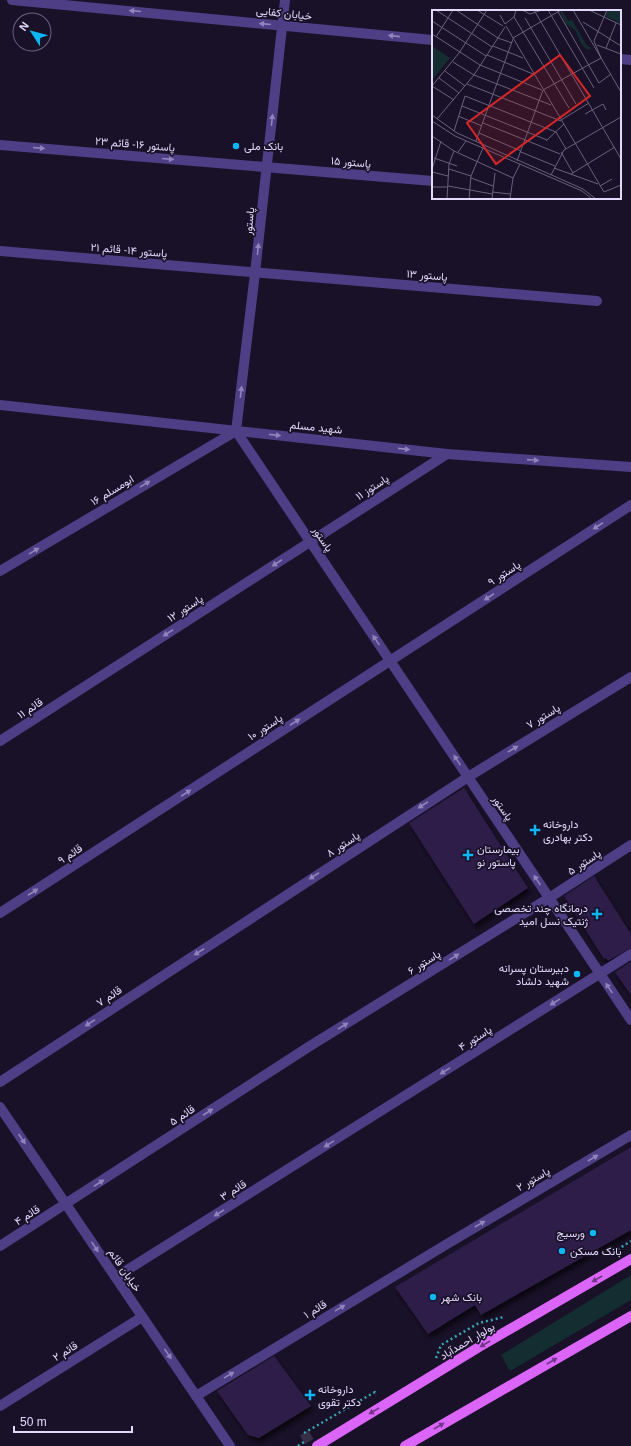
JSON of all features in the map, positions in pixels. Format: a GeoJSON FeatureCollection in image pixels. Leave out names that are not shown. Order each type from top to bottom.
{"type":"FeatureCollection","features":[{"type":"Feature","properties":{"kind":"main road","name":"بولوار احمدآباد"},"geometry":{"type":"LineString","coordinates":[[317,1446],[479,1348],[631,1259]]}},
{"type":"Feature","properties":{"kind":"main road"},"geometry":{"type":"LineString","coordinates":[[405,1446],[631,1316]]}},
{"type":"Feature","properties":{"kind":"street","name":"خیابان کفایی"},"geometry":{"type":"LineString","coordinates":[[12,0],[432,40]]}},
{"type":"Feature","properties":{"kind":"street","name":"پاستور"},"geometry":{"type":"LineString","coordinates":[[285,0],[256,273],[236,431],[631,1020]]}},
{"type":"Feature","properties":{"kind":"street"},"geometry":{"type":"LineString","coordinates":[[621,59],[631,60]]}},
{"type":"Feature","properties":{"kind":"street","name":"پاستور ۱۶- قائم ۲۳"},"geometry":{"type":"LineString","coordinates":[[0,145],[267,167]]}},
{"type":"Feature","properties":{"kind":"street","name":"پاستور ۱۵"},"geometry":{"type":"LineString","coordinates":[[267,167],[432,181]]}},
{"type":"Feature","properties":{"kind":"street","name":"پاستور ۱۴- قائم ۲۱"},"geometry":{"type":"LineString","coordinates":[[0,251],[256,273]]}},
{"type":"Feature","properties":{"kind":"street","name":"پاستور ۱۳"},"geometry":{"type":"LineString","coordinates":[[256,273],[597,301]]}},
{"type":"Feature","properties":{"kind":"street","name":"شهید مسلم"},"geometry":{"type":"LineString","coordinates":[[1,406],[447,454],[631,467]]}},
{"type":"Feature","properties":{"kind":"street","name":"ابومسلم ۱۶"},"geometry":{"type":"LineString","coordinates":[[0,571],[236,431]]}},
{"type":"Feature","properties":{"kind":"street","name":"پاستوز ۱۱"},"geometry":{"type":"LineString","coordinates":[[310,541],[447,454]]}},
{"type":"Feature","properties":{"kind":"street","name":"پاستور ۹"},"geometry":{"type":"LineString","coordinates":[[390,661],[631,505]]}},
{"type":"Feature","properties":{"kind":"street","name":"پاستور ۱۲"},"geometry":{"type":"LineString","coordinates":[[72,695],[310,541]]}},
{"type":"Feature","properties":{"kind":"street","name":"پاستور ۱۰"},"geometry":{"type":"LineString","coordinates":[[153,814],[390,661]]}},
{"type":"Feature","properties":{"kind":"street","name":"پاستور ۷"},"geometry":{"type":"LineString","coordinates":[[468,777],[631,677]]}},
{"type":"Feature","properties":{"kind":"street","name":"قائم ۱۱"},"geometry":{"type":"LineString","coordinates":[[0,741],[72,695]]}},
{"type":"Feature","properties":{"kind":"street","name":"پاستور ۸"},"geometry":{"type":"LineString","coordinates":[[231,931],[468,777]]}},
{"type":"Feature","properties":{"kind":"street","name":"قائم ۹"},"geometry":{"type":"LineString","coordinates":[[0,913],[153,814]]}},
{"type":"Feature","properties":{"kind":"street","name":"پاستور ۵"},"geometry":{"type":"LineString","coordinates":[[549,898],[631,845]]}},
{"type":"Feature","properties":{"kind":"street","name":"پاستور ۶"},"geometry":{"type":"LineString","coordinates":[[310,1046],[549,898]]}},
{"type":"Feature","properties":{"kind":"street","name":"قائم ۷"},"geometry":{"type":"LineString","coordinates":[[0,1082],[231,931]]}},
{"type":"Feature","properties":{"kind":"street","name":"پاستور ۴"},"geometry":{"type":"LineString","coordinates":[[362,1123],[631,954]]}},
{"type":"Feature","properties":{"kind":"street","name":"قائم ۵"},"geometry":{"type":"LineString","coordinates":[[66,1204],[310,1046]]}},
{"type":"Feature","properties":{"kind":"street","name":"خیابان قائم"},"geometry":{"type":"LineString","coordinates":[[0,1107],[230,1446]]}},
{"type":"Feature","properties":{"kind":"street","name":"قائم ۳"},"geometry":{"type":"LineString","coordinates":[[116,1278],[362,1123]]}},
{"type":"Feature","properties":{"kind":"street","name":"پاستور ۲"},"geometry":{"type":"LineString","coordinates":[[447,1244],[631,1136]]}},
{"type":"Feature","properties":{"kind":"street","name":"قائم ۴"},"geometry":{"type":"LineString","coordinates":[[0,1246],[66,1204]]}},
{"type":"Feature","properties":{"kind":"street","name":"قائم ۱"},"geometry":{"type":"LineString","coordinates":[[196,1396],[447,1244]]}},
{"type":"Feature","properties":{"kind":"street","name":"قائم ۲"},"geometry":{"type":"LineString","coordinates":[[0,1406],[142,1317]]}},
{"type":"Feature","properties":{"kind":"path"},"geometry":{"type":"LineString","coordinates":[[304,1433],[375,1392]]}},
{"type":"Feature","properties":{"kind":"green space"},"geometry":{"type":"Polygon","coordinates":[[[631,1275],[631,1300],[510,1371],[501,1355],[631,1275]]]}},
{"type":"Feature","properties":{"kind":"building","name":"بیمارستان پاستور نو"},"geometry":{"type":"Polygon","coordinates":[[[464,788],[528,888],[474,924],[409,823],[464,788]]]}},
{"type":"Feature","properties":{"kind":"building","name":"درمانگاه چند تخصصی ژنتیک نسل امید"},"geometry":{"type":"Polygon","coordinates":[[[594,876],[631,934],[631,948],[608,961],[606,958],[604,959],[564,896],[594,876]]]}},
{"type":"Feature","properties":{"kind":"building"},"geometry":{"type":"Polygon","coordinates":[[[631,962],[631,995],[615,972],[631,962]]]}},
{"type":"Feature","properties":{"kind":"building"},"geometry":{"type":"Polygon","coordinates":[[[631,1147],[631,1230],[481,1315],[475,1305],[428,1334],[395,1287],[631,1147]]]}},
{"type":"Feature","properties":{"kind":"building"},"geometry":{"type":"Polygon","coordinates":[[[274,1356],[311,1406],[259,1438],[248,1435],[217,1391],[274,1356]]]}},
{"type":"Feature","properties":{"kind":"tunnel"},"geometry":{"type":"LineString","coordinates":[[304,1433],[312,1446]]}},
{"type":"Feature","properties":{"kind":"place","name":"بانک ملی"},"geometry":{"type":"Point","coordinates":[236,146]}},
{"type":"Feature","properties":{"kind":"place","name":"داروخانه دکتر بهادری"},"geometry":{"type":"Point","coordinates":[535,830]}},
{"type":"Feature","properties":{"kind":"place","name":"بیمارستان پاستور نو"},"geometry":{"type":"Point","coordinates":[468,855]}},
{"type":"Feature","properties":{"kind":"place","name":"درمانگاه چند تخصصی ژنتیک نسل امید"},"geometry":{"type":"Point","coordinates":[597,914]}},
{"type":"Feature","properties":{"kind":"place","name":"دبیرستان پسرانه شهید دلشاد"},"geometry":{"type":"Point","coordinates":[577,974]}},
{"type":"Feature","properties":{"kind":"place","name":"ورسیج"},"geometry":{"type":"Point","coordinates":[593,1233]}},
{"type":"Feature","properties":{"kind":"place","name":"بانک مسکن"},"geometry":{"type":"Point","coordinates":[562,1251]}},
{"type":"Feature","properties":{"kind":"place","name":"بانک شهر"},"geometry":{"type":"Point","coordinates":[433,1297]}},
{"type":"Feature","properties":{"kind":"place","name":"داروخانه دکتر تقوی"},"geometry":{"type":"Point","coordinates":[310,1395]}}]}
